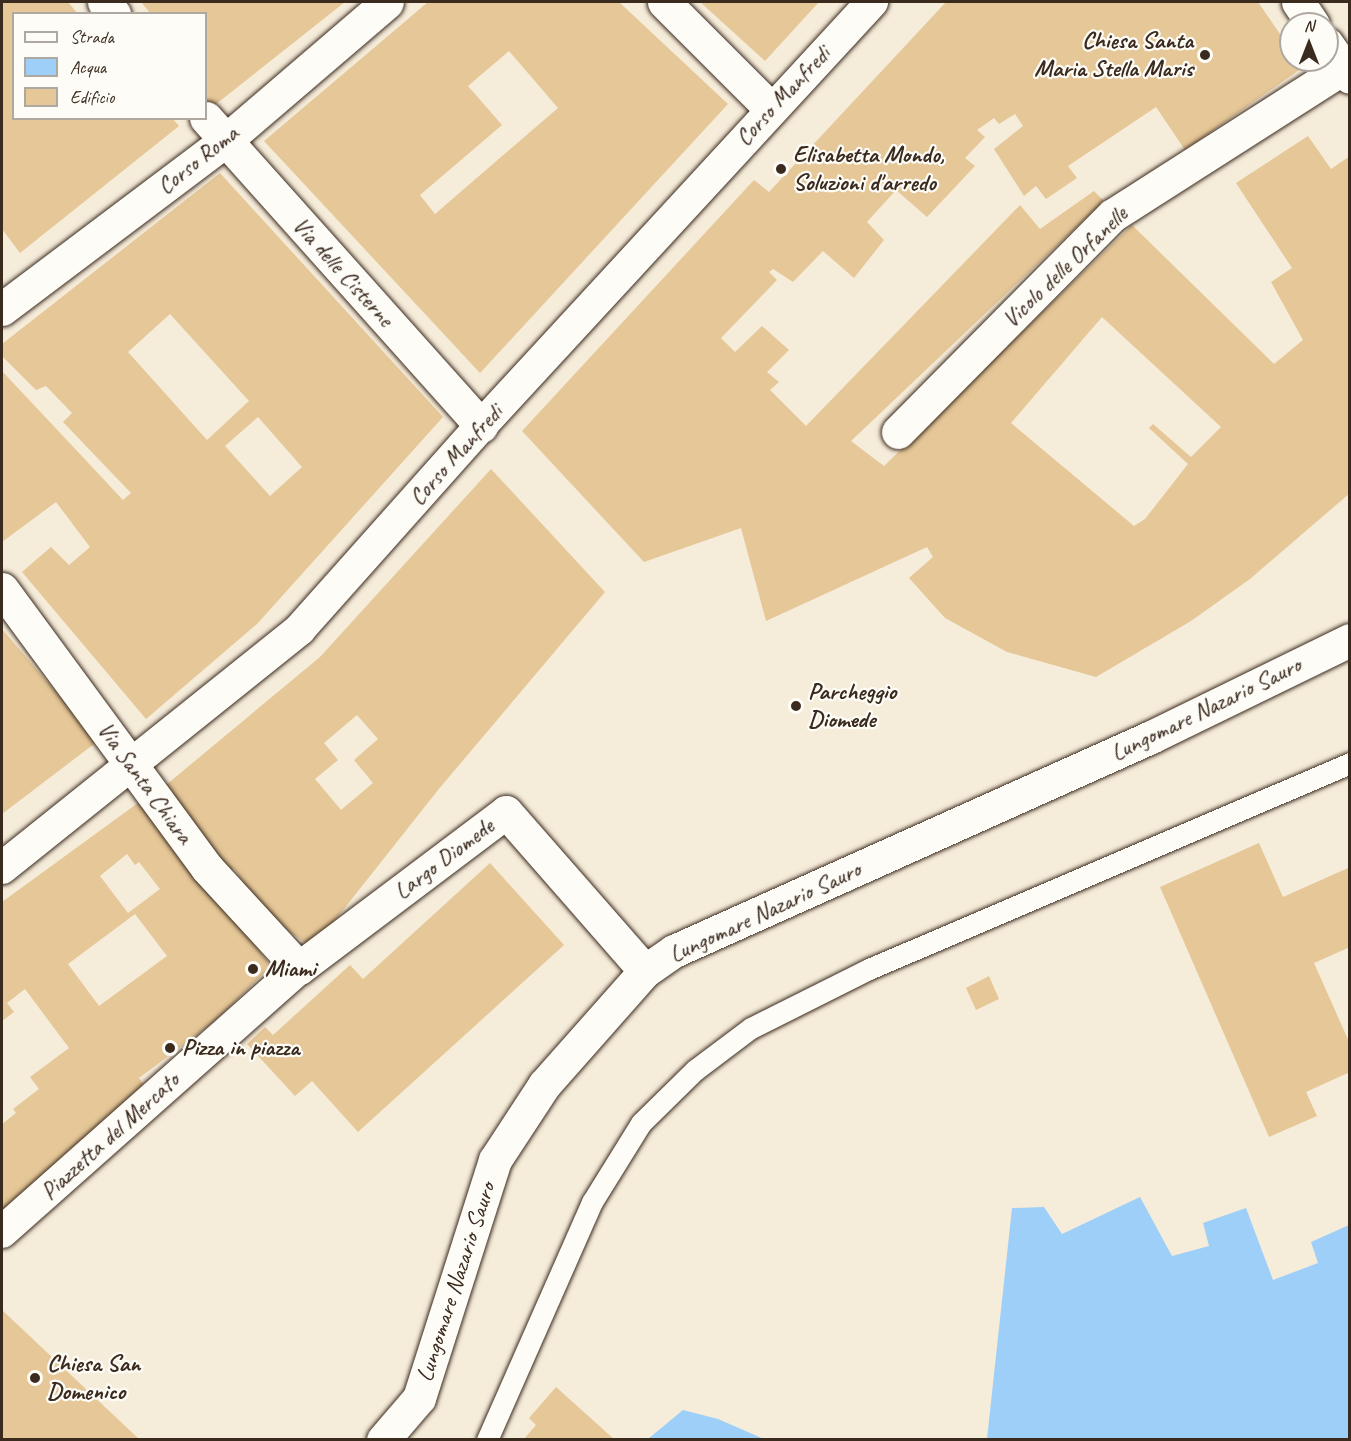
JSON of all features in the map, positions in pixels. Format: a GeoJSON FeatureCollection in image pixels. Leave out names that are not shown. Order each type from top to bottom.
{"type":"FeatureCollection","features":[{"type":"Feature","properties":{"kind":"street","name":"Corso Roma"},"geometry":{"type":"LineString","coordinates":[[2,309],[215,130],[387,2]]}},
{"type":"Feature","properties":{"kind":"street"},"geometry":{"type":"LineString","coordinates":[[664,2],[771,109]]}},
{"type":"Feature","properties":{"kind":"street","name":"Corso Manfredi"},"geometry":{"type":"LineString","coordinates":[[2,868],[133,766],[300,628],[481,426],[872,2]]}},
{"type":"Feature","properties":{"kind":"street","name":"Vicolo delle Orfanelle"},"geometry":{"type":"LineString","coordinates":[[898,432],[1113,215],[1340,63]]}},
{"type":"Feature","properties":{"kind":"street","name":"Via delle Cisterne"},"geometry":{"type":"LineString","coordinates":[[215,130],[481,426]]}},
{"type":"Feature","properties":{"kind":"street","name":"Via Santa Chiara"},"geometry":{"type":"LineString","coordinates":[[2,589],[207,868],[299,968]]}},
{"type":"Feature","properties":{"kind":"street","name":"Lungomare Nazario Sauro"},"geometry":{"type":"LineString","coordinates":[[383,1440],[419,1398],[495,1160],[544,1085],[645,971],[674,951],[1151,737],[1350,640]]}},
{"type":"Feature","properties":{"kind":"street","name":"Largo Diomede"},"geometry":{"type":"LineString","coordinates":[[299,968],[506,812],[645,971]]}},
{"type":"Feature","properties":{"kind":"street","name":"Piazzetta del Mercato"},"geometry":{"type":"LineString","coordinates":[[2,1232],[299,968]]}},
{"type":"Feature","properties":{"kind":"lane"},"geometry":{"type":"LineString","coordinates":[[487,1440],[592,1202],[641,1123],[695,1070],[751,1028],[869,969],[1350,763]]}},
{"type":"Feature","properties":{"kind":"water"},"geometry":{"type":"Polygon","coordinates":[[[1140,1197],[1172,1256],[1209,1246],[1203,1223],[1246,1208],[1273,1280],[1318,1263],[1311,1242],[1349,1225],[1349,1439],[987,1439],[1012,1208],[1044,1207],[1062,1234],[1140,1197]]]}},
{"type":"Feature","properties":{"kind":"water"},"geometry":{"type":"Polygon","coordinates":[[[683,1410],[718,1419],[764,1439],[648,1439],[683,1410]]]}},
{"type":"Feature","properties":{"kind":"building"},"geometry":{"type":"Polygon","coordinates":[[[2,2],[68,2],[76,12],[12,12],[12,120],[174,120],[179,126],[20,253],[2,229],[2,2]]]}},
{"type":"Feature","properties":{"kind":"building"},"geometry":{"type":"Polygon","coordinates":[[[141,2],[345,2],[207,111],[207,12],[149,12],[141,2]]]}},
{"type":"Feature","properties":{"kind":"building"},"geometry":{"type":"Polygon","coordinates":[[[428,2],[619,2],[728,104],[480,373],[264,141],[428,2]],[[509,51],[468,86],[502,125],[420,195],[435,214],[558,108],[509,51]]]}},
{"type":"Feature","properties":{"kind":"building"},"geometry":{"type":"Polygon","coordinates":[[[700,2],[819,2],[765,61],[700,2]]]}},
{"type":"Feature","properties":{"kind":"building"},"geometry":{"type":"Polygon","coordinates":[[[946,2],[1258,2],[1279,33],[1279,72],[1296,72],[1185,150],[1156,107],[1068,166],[1077,178],[1046,199],[1036,186],[1024,196],[994,149],[1023,126],[1015,114],[999,124],[994,118],[977,130],[985,137],[965,158],[975,166],[927,217],[896,190],[867,222],[884,240],[854,278],[823,251],[793,282],[773,269],[769,272],[777,280],[721,338],[735,352],[762,326],[789,350],[767,372],[779,382],[770,390],[806,426],[1020,205],[1040,229],[1094,191],[1104,201],[851,441],[884,466],[1132,225],[1274,364],[1303,340],[1271,282],[1292,268],[1236,183],[1308,136],[1331,169],[1350,156],[1350,493],[1250,579],[1191,621],[1096,677],[1007,652],[945,618],[909,578],[933,557],[927,547],[766,621],[741,528],[644,562],[522,431],[754,180],[769,192],[946,2]],[[1102,317],[1011,423],[1134,526],[1145,519],[1188,464],[1149,428],[1153,424],[1191,457],[1221,427],[1102,317]]]}},
{"type":"Feature","properties":{"kind":"building"},"geometry":{"type":"Polygon","coordinates":[[[220,173],[443,417],[257,624],[146,719],[22,572],[51,547],[69,565],[90,547],[56,502],[2,542],[2,371],[123,500],[131,493],[63,422],[72,413],[46,386],[36,390],[2,356],[2,344],[220,173]],[[170,314],[128,352],[207,440],[249,401],[170,314]],[[258,417],[225,446],[270,496],[302,467],[258,417]]]}},
{"type":"Feature","properties":{"kind":"building"},"geometry":{"type":"Polygon","coordinates":[[[491,469],[605,592],[438,790],[313,948],[268,917],[234,869],[228,872],[160,790],[320,657],[491,469]],[[357,715],[324,743],[338,760],[315,779],[341,810],[373,783],[354,760],[378,739],[357,715]]]}},
{"type":"Feature","properties":{"kind":"building"},"geometry":{"type":"Polygon","coordinates":[[[2,629],[98,741],[2,814],[2,629]]]}},
{"type":"Feature","properties":{"kind":"building"},"geometry":{"type":"Polygon","coordinates":[[[142,800],[271,966],[215,1021],[139,1078],[150,1093],[2,1217],[2,1124],[16,1113],[13,1109],[39,1089],[30,1077],[69,1048],[25,989],[7,1003],[14,1012],[2,1021],[2,902],[142,800]],[[127,854],[100,876],[128,913],[160,889],[139,862],[135,865],[127,854]],[[135,914],[68,964],[99,1006],[167,956],[135,914]]]}},
{"type":"Feature","properties":{"kind":"building"},"geometry":{"type":"Polygon","coordinates":[[[1259,843],[1283,897],[1348,868],[1350,871],[1350,947],[1314,963],[1350,1044],[1350,1072],[1306,1092],[1317,1116],[1269,1137],[1160,887],[1259,843]]]}},
{"type":"Feature","properties":{"kind":"building"},"geometry":{"type":"Polygon","coordinates":[[[490,863],[564,945],[358,1132],[312,1081],[295,1096],[247,1044],[265,1027],[273,1035],[350,965],[363,979],[490,863]]]}},
{"type":"Feature","properties":{"kind":"building"},"geometry":{"type":"Polygon","coordinates":[[[989,976],[999,999],[976,1010],[966,988],[989,976]]]}},
{"type":"Feature","properties":{"kind":"building","name":"Chiesa San Domenico"},"geometry":{"type":"Polygon","coordinates":[[[2,1310],[140,1440],[2,1440],[2,1310]]]}},
{"type":"Feature","properties":{"kind":"building"},"geometry":{"type":"Polygon","coordinates":[[[556,1387],[615,1440],[523,1440],[536,1425],[529,1418],[556,1387]]]}},
{"type":"Feature","properties":{"kind":"place","name":"Chiesa Santa Maria Stella Maris"},"geometry":{"type":"Point","coordinates":[1205,55]}},
{"type":"Feature","properties":{"kind":"place","name":"Elisabetta Mondo, Soluzioni d'arredo"},"geometry":{"type":"Point","coordinates":[781,169]}},
{"type":"Feature","properties":{"kind":"place","name":"Parcheggio Diomede"},"geometry":{"type":"Point","coordinates":[796,706]}},
{"type":"Feature","properties":{"kind":"place","name":"Miami"},"geometry":{"type":"Point","coordinates":[253,969]}},
{"type":"Feature","properties":{"kind":"place","name":"Pizza in piazza"},"geometry":{"type":"Point","coordinates":[170,1048]}},
{"type":"Feature","properties":{"kind":"place","name":"Chiesa San Domenico"},"geometry":{"type":"Point","coordinates":[35,1378]}}]}
